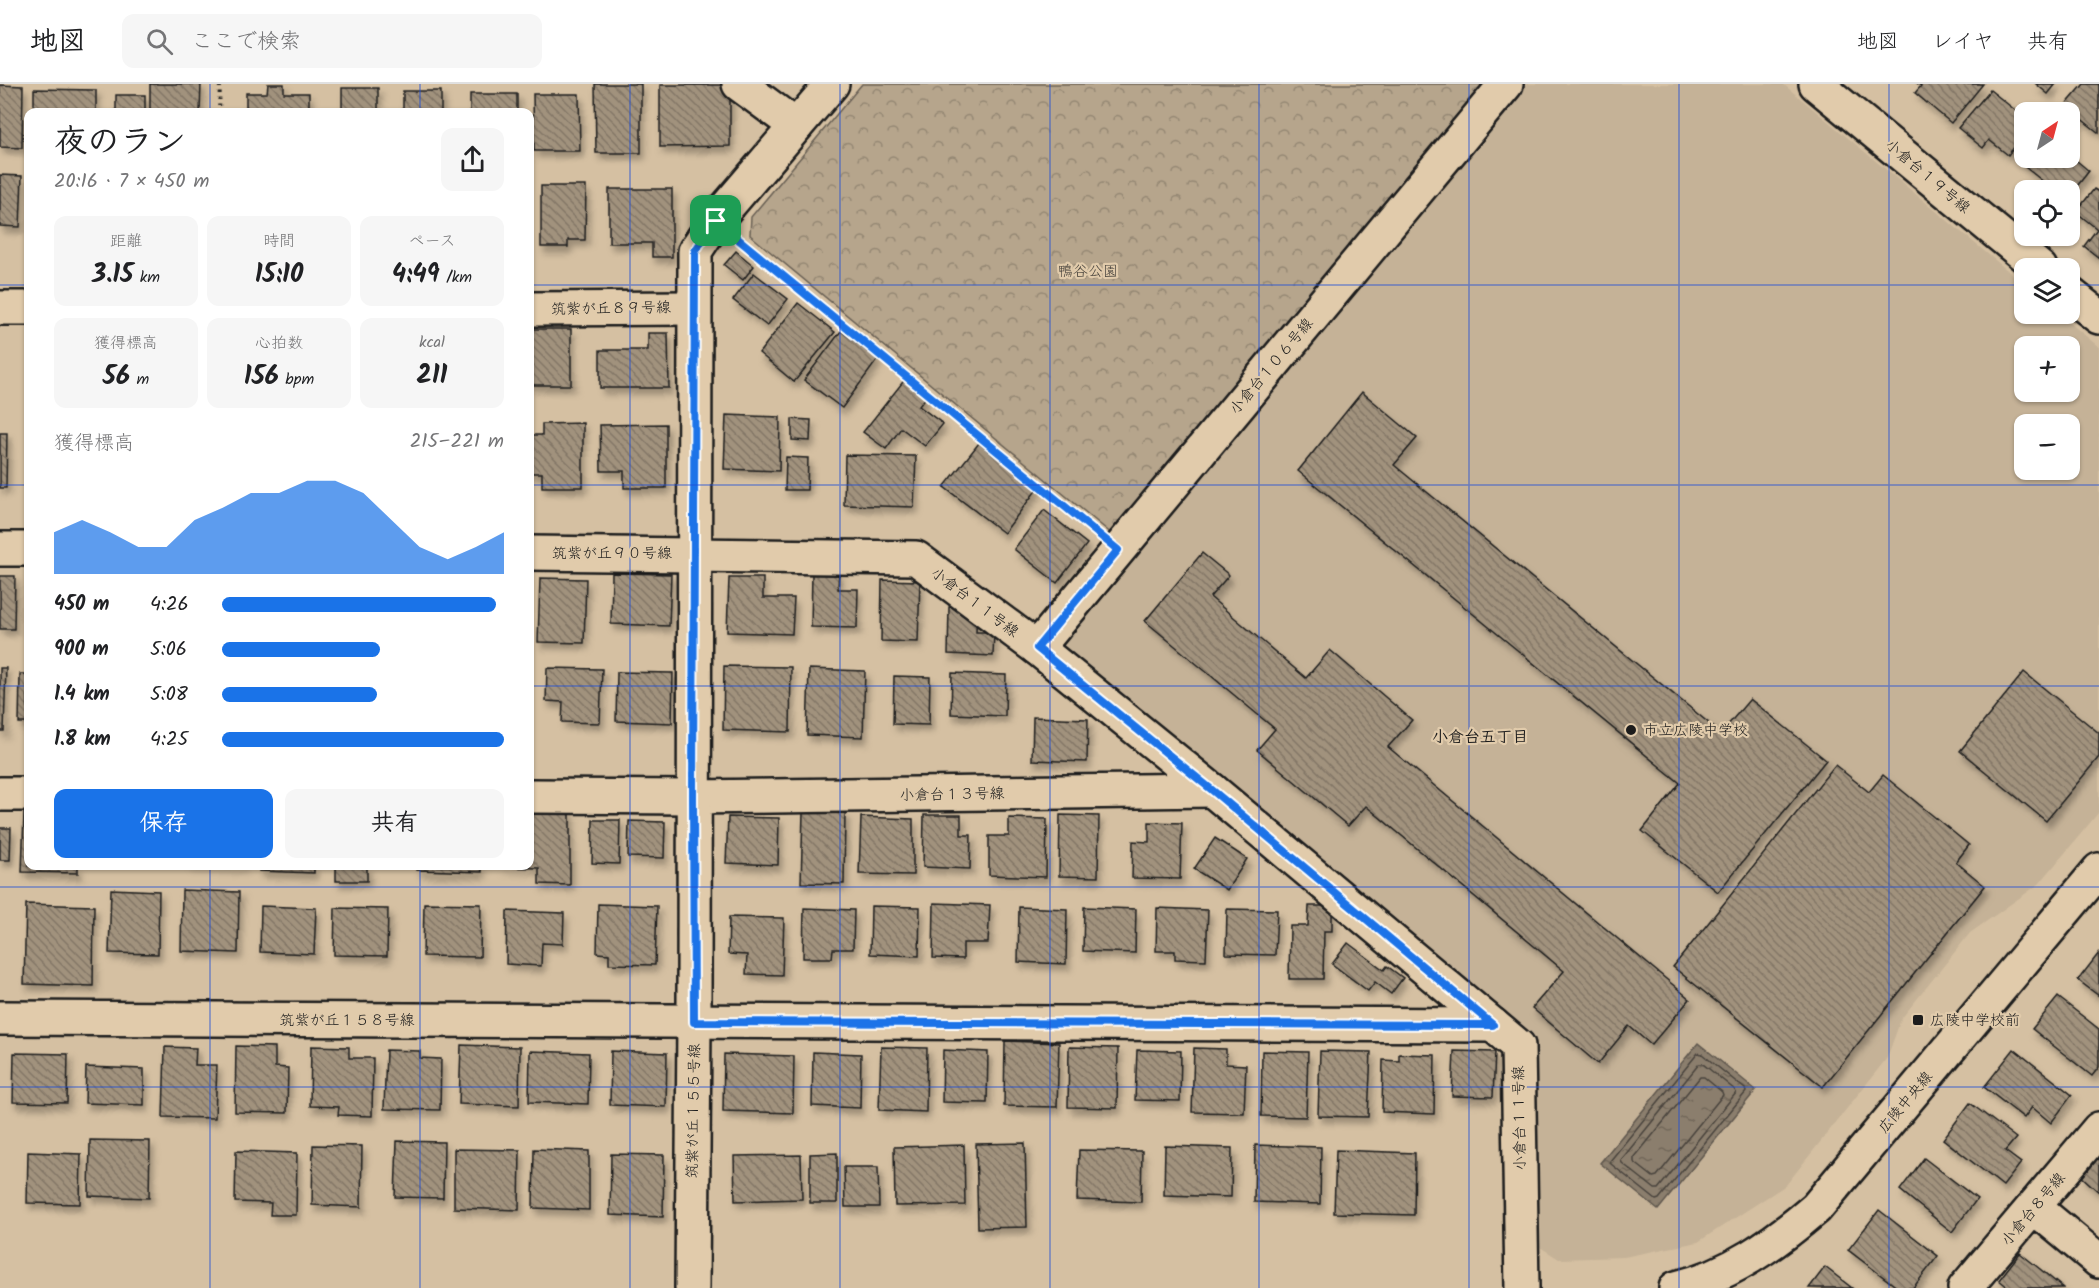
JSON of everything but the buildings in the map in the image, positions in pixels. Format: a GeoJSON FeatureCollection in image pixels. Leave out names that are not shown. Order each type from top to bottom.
{"type":"FeatureCollection","features":[{"type":"Feature","properties":{"kind":"street"},"geometry":{"type":"LineString","coordinates":[[739,84],[796,126]]}},
{"type":"Feature","properties":{"kind":"street","name":"筑紫が丘１５５号線"},"geometry":{"type":"LineString","coordinates":[[692,1288],[693,308],[695,251],[716,221],[832,84]]}},
{"type":"Feature","properties":{"kind":"street","name":"小倉台１０６号線"},"geometry":{"type":"LineString","coordinates":[[1037,648],[1506,84]]}},
{"type":"Feature","properties":{"kind":"street","name":"小倉台１９号線"},"geometry":{"type":"LineString","coordinates":[[1816,84],[2028,258]]}},
{"type":"Feature","properties":{"kind":"street"},"geometry":{"type":"LineString","coordinates":[[2080,302],[2099,317]]}},
{"type":"Feature","properties":{"kind":"street"},"geometry":{"type":"LineString","coordinates":[[0,308],[24,308]]}},
{"type":"Feature","properties":{"kind":"street","name":"筑紫が丘８９号線"},"geometry":{"type":"LineString","coordinates":[[534,309],[693,308]]}},
{"type":"Feature","properties":{"kind":"street"},"geometry":{"type":"LineString","coordinates":[[0,549],[24,549]]}},
{"type":"Feature","properties":{"kind":"street","name":"筑紫が丘９０号線"},"geometry":{"type":"LineString","coordinates":[[534,553],[694,554]]}},
{"type":"Feature","properties":{"kind":"street","name":"小倉台１１号線"},"geometry":{"type":"LineString","coordinates":[[694,554],[916,558],[1037,648],[1212,790],[1518,1046],[1522,1288]]}},
{"type":"Feature","properties":{"kind":"street","name":"小倉台１３号線"},"geometry":{"type":"LineString","coordinates":[[534,796],[693,797],[1212,790]]}},
{"type":"Feature","properties":{"kind":"street"},"geometry":{"type":"LineString","coordinates":[[0,794],[24,794]]}},
{"type":"Feature","properties":{"kind":"street","name":"広陵中央線"},"geometry":{"type":"LineString","coordinates":[[1676,1288],[1697,1283],[1760,1251],[1816,1208],[2099,870]]}},
{"type":"Feature","properties":{"kind":"street","name":"筑紫が丘１５８号線"},"geometry":{"type":"LineString","coordinates":[[0,1018],[1493,1025]]}},
{"type":"Feature","properties":{"kind":"street","name":"小倉台８号線"},"geometry":{"type":"LineString","coordinates":[[1965,1288],[2099,1130]]}},
{"type":"Feature","properties":{"kind":"street"},"geometry":{"type":"LineString","coordinates":[[2035,1208],[2099,1261]]}},
{"type":"Feature","properties":{"kind":"path"},"geometry":{"type":"LineString","coordinates":[[219,84],[219,108]]}},
{"type":"Feature","properties":{"kind":"path"},"geometry":{"type":"LineString","coordinates":[[716,221],[1118,550]]}},
{"type":"Feature","properties":{"kind":"shaded area","name":"市立広陵中学校"},"geometry":{"type":"Polygon","coordinates":[[[1527,84],[1783,84],[2014,276],[2014,324],[2071,324],[2099,347],[2099,812],[2039,884],[1970,933],[1901,1019],[1887,1058],[1786,1185],[1698,1242],[1624,1257],[1559,1259],[1540,1247],[1534,1037],[1065,647],[1069,634],[1527,84]]]}},
{"type":"Feature","properties":{"kind":"green space","name":"鴨谷公園"},"geometry":{"type":"Polygon","coordinates":[[[862,84],[1487,84],[1113,535],[750,235],[751,217],[862,84]]]}},
{"type":"Feature","properties":{"kind":"water"},"geometry":{"type":"Polygon","coordinates":[[[1698,1043],[1756,1090],[1658,1210],[1600,1163],[1698,1043]]]}},
{"type":"Feature","properties":{"kind":"place","name":"市立広陵中学校"},"geometry":{"type":"Point","coordinates":[1631,730]}},
{"type":"Feature","properties":{"kind":"place","name":"広陵中学校前"},"geometry":{"type":"Point","coordinates":[1918,1020]}},
{"type":"Feature","properties":{"kind":"district","name":"小倉台五丁目"},"geometry":{"type":"Point","coordinates":[1480,736]}},
{"type":"Feature","properties":{"kind":"route"},"geometry":{"type":"LineString","coordinates":[[716,221],[1118,550],[1037,648],[1212,790],[1493,1025],[694,1022],[693,308],[695,251],[716,221]]}}]}
